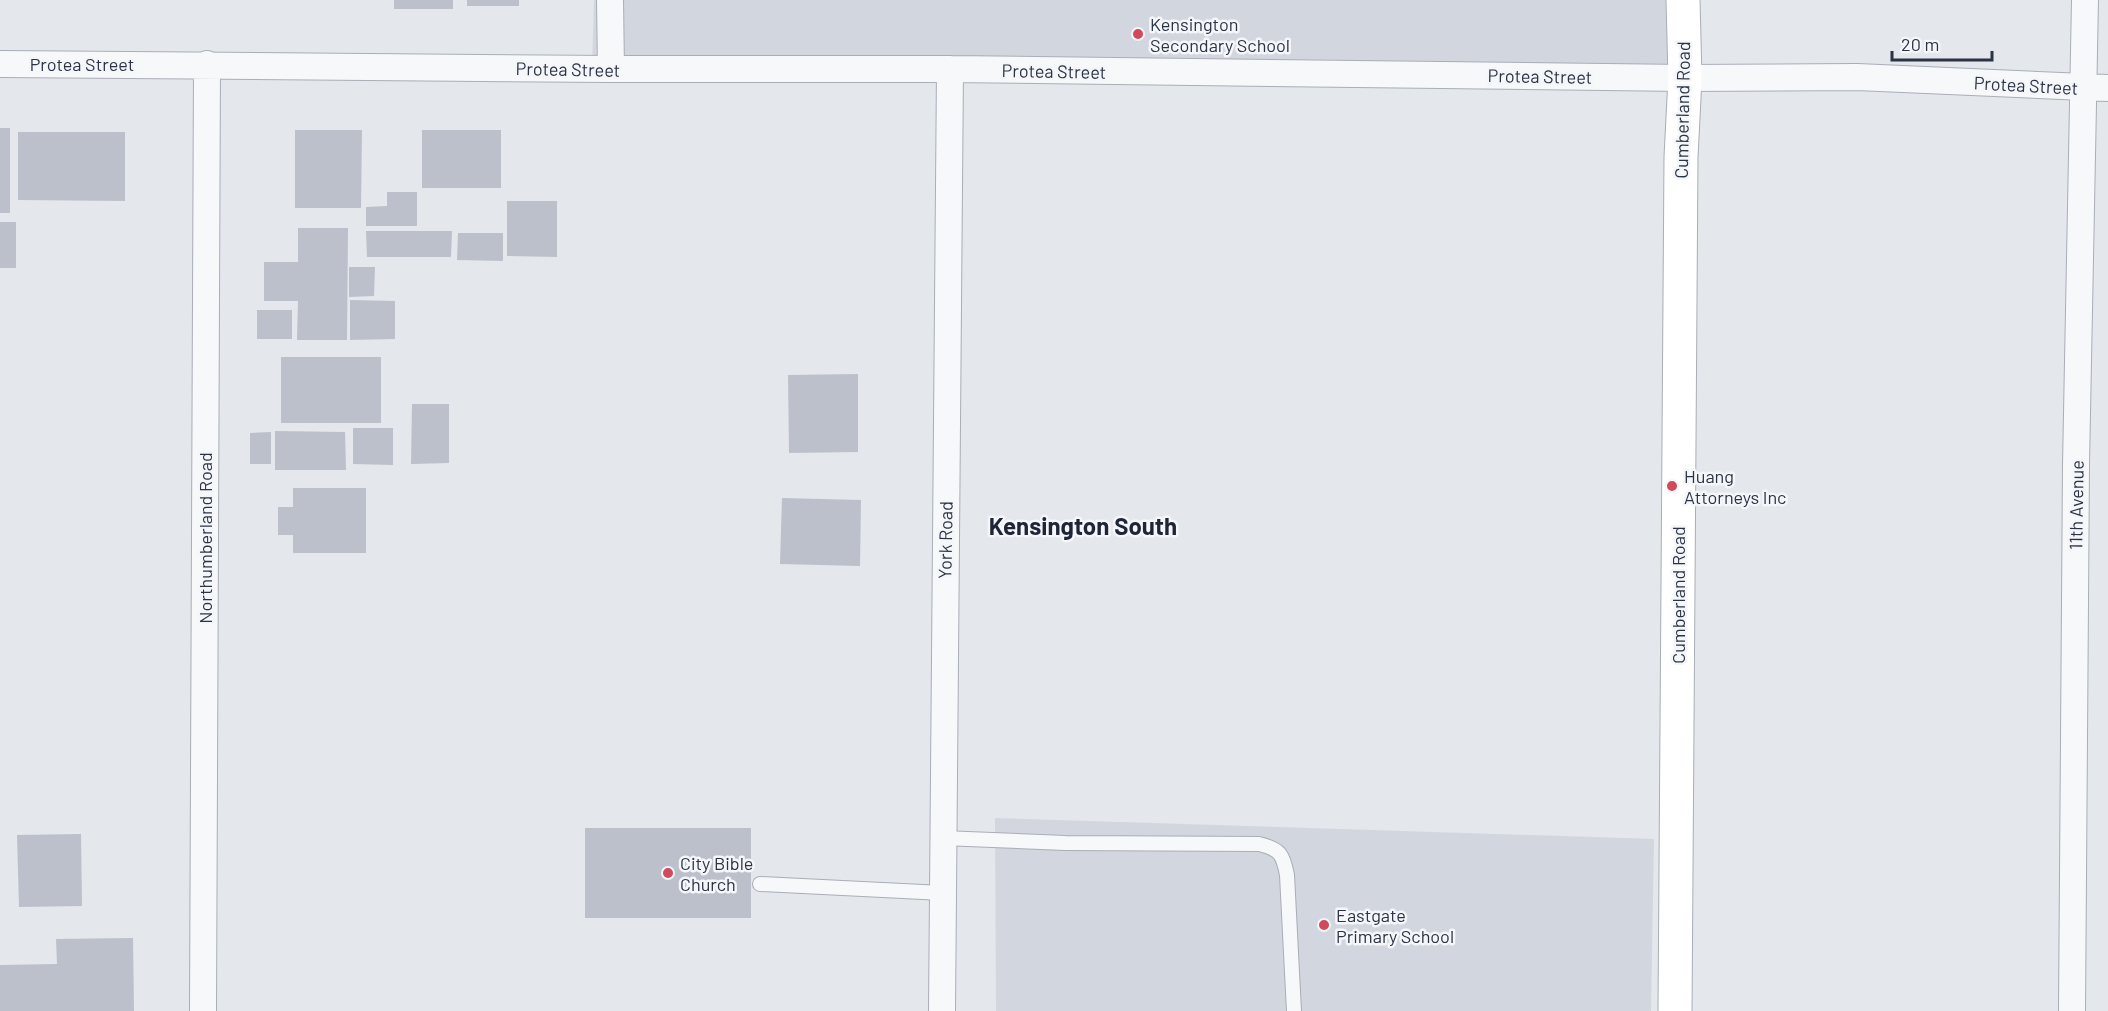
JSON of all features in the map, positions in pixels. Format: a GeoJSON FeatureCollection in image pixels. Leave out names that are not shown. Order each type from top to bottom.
{"type":"FeatureCollection","features":[{"type":"Feature","properties":{"kind":"street"},"geometry":{"type":"LineString","coordinates":[[610,0],[611,69]]}},
{"type":"Feature","properties":{"kind":"street","name":"Cumberland Road"},"geometry":{"type":"LineString","coordinates":[[1675,1011],[1681,169],[1685,78],[1683,0]]}},
{"type":"Feature","properties":{"kind":"street","name":"11th Avenue"},"geometry":{"type":"LineString","coordinates":[[2072,1011],[2076,486],[2096,88],[2085,0]]}},
{"type":"Feature","properties":{"kind":"street","name":"Protea Street"},"geometry":{"type":"LineString","coordinates":[[0,64],[950,69],[1685,78],[1857,77],[2096,88]]}},
{"type":"Feature","properties":{"kind":"street","name":"Northumberland Road"},"geometry":{"type":"LineString","coordinates":[[203,1011],[207,64]]}},
{"type":"Feature","properties":{"kind":"street","name":"York Road"},"geometry":{"type":"LineString","coordinates":[[942,1011],[950,69]]}},
{"type":"Feature","properties":{"kind":"lane"},"geometry":{"type":"LineString","coordinates":[[942,838],[1065,843],[1259,844],[1269,846],[1280,853],[1287,875],[1294,1011]]}},
{"type":"Feature","properties":{"kind":"lane"},"geometry":{"type":"LineString","coordinates":[[760,884],[943,893]]}},
{"type":"Feature","properties":{"kind":"shaded area","name":"Kensington Secondary School"},"geometry":{"type":"Polygon","coordinates":[[[594,0],[1682,0],[1682,85],[592,68],[594,0]]]}},
{"type":"Feature","properties":{"kind":"shaded area","name":"Eastgate Primary School"},"geometry":{"type":"Polygon","coordinates":[[[995,818],[1654,839],[1651,1011],[996,1011],[995,818]]]}},
{"type":"Feature","properties":{"kind":"building"},"geometry":{"type":"Polygon","coordinates":[[[394,0],[453,0],[453,9],[394,9],[394,0]]]}},
{"type":"Feature","properties":{"kind":"building"},"geometry":{"type":"Polygon","coordinates":[[[467,0],[519,0],[519,6],[467,6],[467,0]]]}},
{"type":"Feature","properties":{"kind":"building"},"geometry":{"type":"Polygon","coordinates":[[[0,128],[10,128],[10,213],[0,213],[0,128]]]}},
{"type":"Feature","properties":{"kind":"building"},"geometry":{"type":"Polygon","coordinates":[[[295,130],[362,130],[361,208],[295,208],[295,130]]]}},
{"type":"Feature","properties":{"kind":"building"},"geometry":{"type":"Polygon","coordinates":[[[422,130],[501,130],[501,188],[422,188],[422,130]]]}},
{"type":"Feature","properties":{"kind":"building"},"geometry":{"type":"Polygon","coordinates":[[[18,132],[125,132],[125,201],[18,200],[18,132]]]}},
{"type":"Feature","properties":{"kind":"building"},"geometry":{"type":"Polygon","coordinates":[[[387,192],[417,192],[417,226],[366,226],[366,207],[387,206],[387,192]]]}},
{"type":"Feature","properties":{"kind":"building"},"geometry":{"type":"Polygon","coordinates":[[[507,201],[557,201],[557,257],[507,256],[507,201]]]}},
{"type":"Feature","properties":{"kind":"building"},"geometry":{"type":"Polygon","coordinates":[[[0,222],[16,222],[16,268],[0,268],[0,222]]]}},
{"type":"Feature","properties":{"kind":"building"},"geometry":{"type":"Polygon","coordinates":[[[298,228],[348,228],[347,340],[297,340],[298,301],[264,301],[264,262],[298,262],[298,228]]]}},
{"type":"Feature","properties":{"kind":"building"},"geometry":{"type":"Polygon","coordinates":[[[366,231],[452,231],[451,257],[367,257],[366,231]]]}},
{"type":"Feature","properties":{"kind":"building"},"geometry":{"type":"Polygon","coordinates":[[[458,233],[503,233],[503,261],[457,260],[458,233]]]}},
{"type":"Feature","properties":{"kind":"building"},"geometry":{"type":"Polygon","coordinates":[[[349,267],[375,267],[374,296],[349,297],[349,267]]]}},
{"type":"Feature","properties":{"kind":"building"},"geometry":{"type":"Polygon","coordinates":[[[350,300],[395,301],[395,339],[350,340],[350,300]]]}},
{"type":"Feature","properties":{"kind":"building"},"geometry":{"type":"Polygon","coordinates":[[[257,310],[292,310],[292,339],[257,339],[257,310]]]}},
{"type":"Feature","properties":{"kind":"building"},"geometry":{"type":"Polygon","coordinates":[[[281,357],[381,357],[381,423],[281,423],[281,357]]]}},
{"type":"Feature","properties":{"kind":"building"},"geometry":{"type":"Polygon","coordinates":[[[858,374],[858,452],[789,453],[788,375],[858,374]]]}},
{"type":"Feature","properties":{"kind":"building"},"geometry":{"type":"Polygon","coordinates":[[[412,404],[449,404],[449,463],[411,464],[412,404]]]}},
{"type":"Feature","properties":{"kind":"building"},"geometry":{"type":"Polygon","coordinates":[[[353,428],[393,428],[393,465],[353,464],[353,428]]]}},
{"type":"Feature","properties":{"kind":"building"},"geometry":{"type":"Polygon","coordinates":[[[275,431],[345,432],[346,470],[275,470],[275,431]]]}},
{"type":"Feature","properties":{"kind":"building"},"geometry":{"type":"Polygon","coordinates":[[[271,432],[271,464],[250,464],[250,433],[271,432]]]}},
{"type":"Feature","properties":{"kind":"building"},"geometry":{"type":"Polygon","coordinates":[[[293,488],[366,488],[366,553],[293,553],[293,535],[278,535],[278,507],[293,507],[293,488]]]}},
{"type":"Feature","properties":{"kind":"building"},"geometry":{"type":"Polygon","coordinates":[[[782,498],[861,500],[860,566],[780,564],[782,498]]]}},
{"type":"Feature","properties":{"kind":"building","name":"City Bible Church"},"geometry":{"type":"Polygon","coordinates":[[[585,828],[751,828],[751,918],[585,918],[585,828]]]}},
{"type":"Feature","properties":{"kind":"building"},"geometry":{"type":"Polygon","coordinates":[[[81,834],[82,906],[19,907],[17,835],[81,834]]]}},
{"type":"Feature","properties":{"kind":"building"},"geometry":{"type":"Polygon","coordinates":[[[133,938],[134,1011],[0,1011],[0,965],[57,964],[56,939],[133,938]]]}},
{"type":"Feature","properties":{"kind":"place","name":"Kensington Secondary School"},"geometry":{"type":"Point","coordinates":[1138,34]}},
{"type":"Feature","properties":{"kind":"place","name":"Huang Attorneys Inc"},"geometry":{"type":"Point","coordinates":[1672,486]}},
{"type":"Feature","properties":{"kind":"place","name":"City Bible Church"},"geometry":{"type":"Point","coordinates":[668,873]}},
{"type":"Feature","properties":{"kind":"place","name":"Eastgate Primary School"},"geometry":{"type":"Point","coordinates":[1324,925]}},
{"type":"Feature","properties":{"kind":"district","name":"Kensington South"},"geometry":{"type":"Point","coordinates":[1083,525]}}]}
